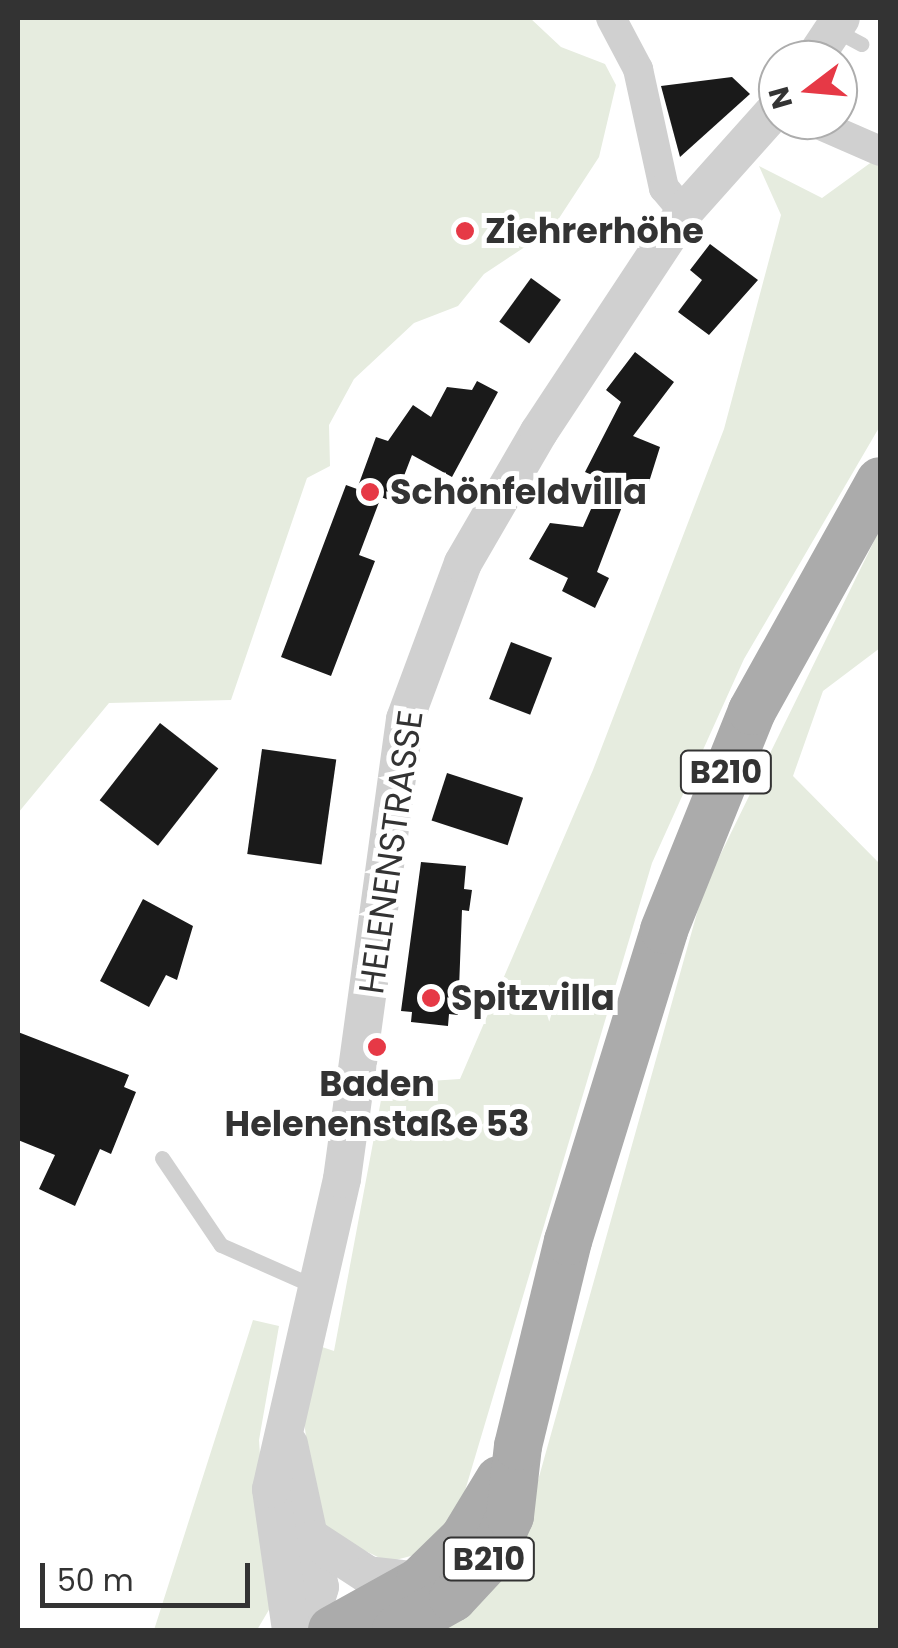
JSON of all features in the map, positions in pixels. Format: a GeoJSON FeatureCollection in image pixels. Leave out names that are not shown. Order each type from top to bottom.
{"type":"FeatureCollection","features":[{"type":"Feature","properties":{"kind":"main road","name":"B210"},"geometry":{"type":"LineString","coordinates":[[396,1630],[453,1598],[492,1556],[510,1516],[518,1446],[594,1147],[691,855],[760,696],[880,481]]}},
{"type":"Feature","properties":{"kind":"main road","name":"B210"},"geometry":{"type":"LineString","coordinates":[[332,1630],[420,1581],[464,1538],[518,1446]]}},
{"type":"Feature","properties":{"kind":"street"},"geometry":{"type":"LineString","coordinates":[[610,18],[638,69],[664,188],[684,212]]}},
{"type":"Feature","properties":{"kind":"street","name":"HELENENSTRASSE"},"geometry":{"type":"LineString","coordinates":[[291,1630],[271,1489],[285,1397],[318,1288],[352,1113],[406,719],[463,562],[684,212],[758,129]]}},
{"type":"Feature","properties":{"kind":"street"},"geometry":{"type":"LineString","coordinates":[[855,140],[878,150]]}},
{"type":"Feature","properties":{"kind":"street","name":"HELENENSTRASSE"},"geometry":{"type":"LineString","coordinates":[[285,1397],[292,1474],[313,1539],[320,1587],[307,1630]]}},
{"type":"Feature","properties":{"kind":"street"},"geometry":{"type":"LineString","coordinates":[[313,1539],[368,1575],[420,1581]]}},
{"type":"Feature","properties":{"kind":"lane"},"geometry":{"type":"LineString","coordinates":[[162,1158],[222,1245],[318,1288]]}},
{"type":"Feature","properties":{"kind":"shaded area"},"geometry":{"type":"Polygon","coordinates":[[[18,18],[530,18],[561,47],[605,64],[616,85],[599,157],[552,229],[484,274],[458,306],[414,323],[354,379],[329,425],[330,466],[307,478],[231,700],[109,703],[18,813],[18,18]]]}},
{"type":"Feature","properties":{"kind":"shaded area"},"geometry":{"type":"Polygon","coordinates":[[[873,161],[880,166],[880,426],[744,659],[652,863],[456,1521],[426,1552],[388,1562],[329,1533],[315,1504],[303,1414],[322,1347],[334,1351],[384,1084],[460,1079],[593,770],[724,429],[781,215],[759,166],[822,198],[873,161]]]}},
{"type":"Feature","properties":{"kind":"shaded area"},"geometry":{"type":"Polygon","coordinates":[[[880,529],[880,648],[823,691],[793,776],[880,864],[880,1630],[446,1630],[516,1559],[704,888],[880,529]]]}},
{"type":"Feature","properties":{"kind":"shaded area"},"geometry":{"type":"Polygon","coordinates":[[[253,1320],[279,1326],[259,1440],[270,1608],[257,1630],[154,1630],[253,1320]]]}},
{"type":"Feature","properties":{"kind":"building"},"geometry":{"type":"Polygon","coordinates":[[[732,77],[750,94],[680,157],[661,86],[732,77]]]}},
{"type":"Feature","properties":{"kind":"building"},"geometry":{"type":"Polygon","coordinates":[[[710,244],[758,280],[709,335],[678,312],[702,280],[690,270],[710,244]]]}},
{"type":"Feature","properties":{"kind":"building"},"geometry":{"type":"Polygon","coordinates":[[[531,278],[561,300],[529,343],[499,322],[531,278]]]}},
{"type":"Feature","properties":{"kind":"building"},"geometry":{"type":"Polygon","coordinates":[[[635,352],[674,382],[633,436],[660,447],[644,498],[628,491],[597,572],[609,578],[595,608],[562,591],[568,578],[529,559],[550,523],[583,527],[604,480],[585,472],[621,402],[606,390],[635,352]]]}},
{"type":"Feature","properties":{"kind":"building"},"geometry":{"type":"Polygon","coordinates":[[[477,381],[498,392],[452,477],[412,455],[394,502],[381,497],[359,555],[375,561],[331,676],[281,657],[346,485],[357,489],[376,437],[388,441],[413,405],[431,417],[447,387],[472,390],[477,381]]]}},
{"type":"Feature","properties":{"kind":"building"},"geometry":{"type":"Polygon","coordinates":[[[511,642],[552,658],[530,715],[489,699],[511,642]]]}},
{"type":"Feature","properties":{"kind":"building"},"geometry":{"type":"Polygon","coordinates":[[[160,723],[218,769],[158,846],[100,800],[160,723]]]}},
{"type":"Feature","properties":{"kind":"building"},"geometry":{"type":"Polygon","coordinates":[[[262,749],[336,759],[322,864],[247,854],[262,749]]]}},
{"type":"Feature","properties":{"kind":"building"},"geometry":{"type":"Polygon","coordinates":[[[447,773],[523,798],[508,845],[432,821],[447,773]]]}},
{"type":"Feature","properties":{"kind":"building"},"geometry":{"type":"Polygon","coordinates":[[[421,862],[466,866],[464,889],[472,890],[469,911],[462,910],[458,1015],[449,1014],[448,1026],[411,1022],[412,1012],[401,1011],[421,862]]]}},
{"type":"Feature","properties":{"kind":"building"},"geometry":{"type":"Polygon","coordinates":[[[143,899],[193,926],[177,980],[166,975],[149,1007],[100,981],[143,899]]]}},
{"type":"Feature","properties":{"kind":"building"},"geometry":{"type":"Polygon","coordinates":[[[18,1032],[129,1075],[124,1087],[136,1092],[111,1154],[100,1149],[75,1206],[39,1189],[55,1155],[18,1140],[18,1032]]]}},
{"type":"Feature","properties":{"kind":"place","name":"Ziehrerhöhe"},"geometry":{"type":"Point","coordinates":[465,231]}},
{"type":"Feature","properties":{"kind":"place","name":"Schönfeldvilla"},"geometry":{"type":"Point","coordinates":[370,492]}},
{"type":"Feature","properties":{"kind":"place","name":"Spitzvilla"},"geometry":{"type":"Point","coordinates":[431,998]}},
{"type":"Feature","properties":{"kind":"place","name":"Baden Helenenstaße 53"},"geometry":{"type":"Point","coordinates":[377,1047]}}]}
